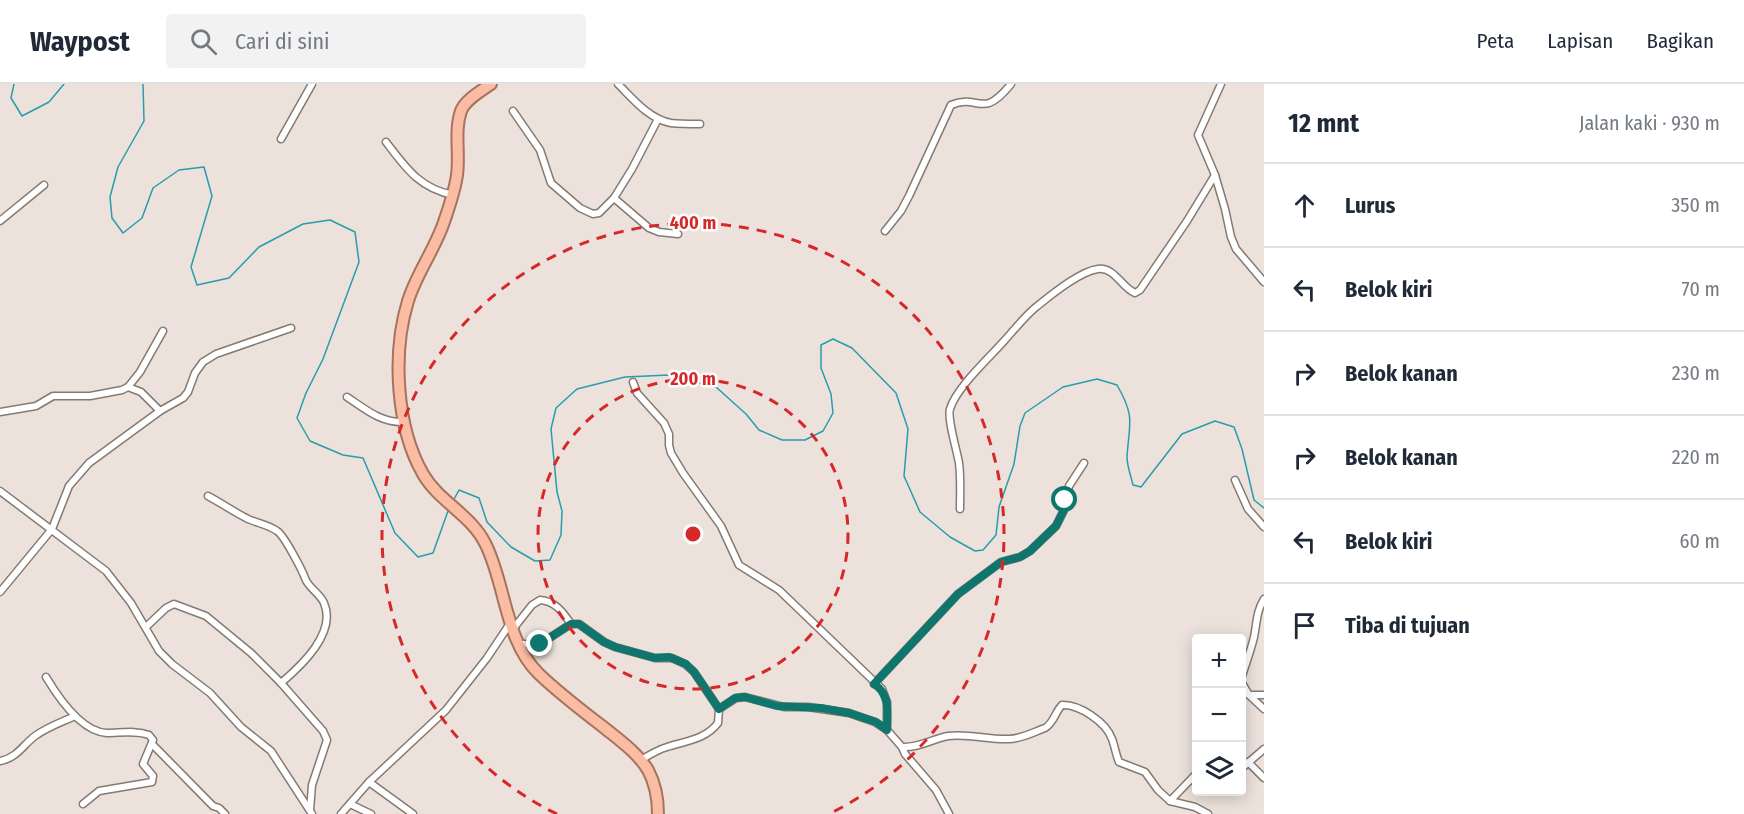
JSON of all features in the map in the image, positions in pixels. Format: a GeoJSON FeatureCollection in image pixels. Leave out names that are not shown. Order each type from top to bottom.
{"type":"FeatureCollection","features":[{"type":"Feature","properties":{"kind":"highway"},"geometry":{"type":"LineString","coordinates":[[491,84],[476,94],[461,111],[457,174],[453,195],[444,224],[408,302],[399,367],[399,390],[404,422],[417,462],[424,475],[442,496],[463,513],[477,529],[487,546],[498,574],[512,625],[529,662],[539,674],[641,760],[653,784],[658,803],[658,814]]}},
{"type":"Feature","properties":{"kind":"street"},"geometry":{"type":"LineString","coordinates":[[281,139],[312,84]]}},
{"type":"Feature","properties":{"kind":"street"},"geometry":{"type":"LineString","coordinates":[[618,84],[658,119],[670,123],[700,124]]}},
{"type":"Feature","properties":{"kind":"street"},"geometry":{"type":"LineString","coordinates":[[885,231],[901,211],[909,196],[948,109],[961,102],[985,106],[992,103],[1011,84]]}},
{"type":"Feature","properties":{"kind":"street"},"geometry":{"type":"LineString","coordinates":[[1221,84],[1198,135],[1215,176],[1236,249],[1264,282]]}},
{"type":"Feature","properties":{"kind":"street"},"geometry":{"type":"LineString","coordinates":[[513,111],[540,150],[551,183],[580,208],[593,214],[599,213],[614,198],[658,119]]}},
{"type":"Feature","properties":{"kind":"street"},"geometry":{"type":"LineString","coordinates":[[386,142],[406,168],[429,188],[453,195]]}},
{"type":"Feature","properties":{"kind":"street"},"geometry":{"type":"LineString","coordinates":[[960,509],[961,483],[949,411],[970,379],[1034,308],[1076,278],[1096,269],[1105,269],[1113,273],[1130,291],[1135,293],[1140,290],[1215,176]]}},
{"type":"Feature","properties":{"kind":"street"},"geometry":{"type":"LineString","coordinates":[[0,221],[44,185]]}},
{"type":"Feature","properties":{"kind":"street"},"geometry":{"type":"LineString","coordinates":[[614,198],[649,228],[659,232],[678,234]]}},
{"type":"Feature","properties":{"kind":"street"},"geometry":{"type":"LineString","coordinates":[[1,591],[52,530],[69,486],[89,463],[160,411],[186,395],[199,366],[216,354],[291,328]]}},
{"type":"Feature","properties":{"kind":"street"},"geometry":{"type":"LineString","coordinates":[[0,412],[36,406],[53,396],[115,393],[128,387],[140,372],[163,331]]}},
{"type":"Feature","properties":{"kind":"street"},"geometry":{"type":"LineString","coordinates":[[633,382],[638,393],[664,423],[669,434],[671,453],[721,526],[740,565],[778,590],[874,684],[882,689],[886,696],[887,730]]}},
{"type":"Feature","properties":{"kind":"street"},"geometry":{"type":"LineString","coordinates":[[128,387],[141,392],[160,411]]}},
{"type":"Feature","properties":{"kind":"street"},"geometry":{"type":"LineString","coordinates":[[346,397],[380,418],[404,422]]}},
{"type":"Feature","properties":{"kind":"street"},"geometry":{"type":"LineString","coordinates":[[874,684],[958,594],[1001,562],[1020,557],[1030,551],[1056,526],[1065,508],[1069,486],[1084,463]]}},
{"type":"Feature","properties":{"kind":"street"},"geometry":{"type":"LineString","coordinates":[[1235,480],[1248,509],[1264,527]]}},
{"type":"Feature","properties":{"kind":"street"},"geometry":{"type":"LineString","coordinates":[[0,491],[106,572],[165,657],[210,693],[241,727],[271,751],[311,812]]}},
{"type":"Feature","properties":{"kind":"street"},"geometry":{"type":"LineString","coordinates":[[208,496],[247,518],[280,532],[303,571],[307,584],[321,598],[325,606],[326,617],[317,644],[308,658],[281,683]]}},
{"type":"Feature","properties":{"kind":"street"},"geometry":{"type":"LineString","coordinates":[[1246,663],[1255,634],[1257,611],[1264,599]]}},
{"type":"Feature","properties":{"kind":"street"},"geometry":{"type":"LineString","coordinates":[[341,814],[369,782],[446,710],[512,625],[532,605],[540,600],[547,601],[559,608],[571,624]]}},
{"type":"Feature","properties":{"kind":"street"},"geometry":{"type":"LineString","coordinates":[[146,627],[166,608],[174,604],[198,611],[206,615],[251,653],[281,683],[323,731],[327,740],[312,785],[311,812]]}},
{"type":"Feature","properties":{"kind":"street"},"geometry":{"type":"LineString","coordinates":[[519,644],[540,644],[576,623],[583,625],[604,642],[615,647],[655,658],[669,657],[682,662],[691,669],[719,709],[718,723],[705,734],[690,741],[662,748],[641,760]]}},
{"type":"Feature","properties":{"kind":"street"},"geometry":{"type":"LineString","coordinates":[[46,677],[65,706],[75,716],[101,732],[146,733],[152,737],[152,744],[143,764],[153,776],[152,782],[99,791],[83,804]]}},
{"type":"Feature","properties":{"kind":"street"},"geometry":{"type":"LineString","coordinates":[[1245,688],[1264,709]]}},
{"type":"Feature","properties":{"kind":"street"},"geometry":{"type":"LineString","coordinates":[[1249,695],[1264,695]]}},
{"type":"Feature","properties":{"kind":"street"},"geometry":{"type":"LineString","coordinates":[[719,709],[735,698],[745,697],[777,706],[821,708],[849,713],[876,722],[887,730],[902,747],[936,790],[949,814]]}},
{"type":"Feature","properties":{"kind":"street"},"geometry":{"type":"LineString","coordinates":[[902,747],[919,746],[946,736],[958,735],[1016,739],[1045,728],[1059,708],[1062,705],[1068,705],[1083,709],[1111,735],[1119,762],[1144,772],[1170,801],[1195,807],[1208,814]]}},
{"type":"Feature","properties":{"kind":"street"},"geometry":{"type":"LineString","coordinates":[[0,761],[12,758],[44,730],[75,716]]}},
{"type":"Feature","properties":{"kind":"street"},"geometry":{"type":"LineString","coordinates":[[152,744],[213,806],[225,814]]}},
{"type":"Feature","properties":{"kind":"street"},"geometry":{"type":"LineString","coordinates":[[1264,749],[1248,762],[1264,778]]}},
{"type":"Feature","properties":{"kind":"street"},"geometry":{"type":"LineString","coordinates":[[1170,801],[1192,779]]}},
{"type":"Feature","properties":{"kind":"street"},"geometry":{"type":"LineString","coordinates":[[369,782],[413,814]]}},
{"type":"Feature","properties":{"kind":"street"},"geometry":{"type":"LineString","coordinates":[[350,804],[371,814]]}},
{"type":"Feature","properties":{"kind":"waterway"},"geometry":{"type":"LineString","coordinates":[[14,84],[11,98],[22,116],[49,102],[64,84]]}},
{"type":"Feature","properties":{"kind":"waterway"},"geometry":{"type":"LineString","coordinates":[[143,84],[144,121],[118,167],[110,197],[112,218],[123,233],[142,218],[153,188],[179,170],[204,167],[212,196],[191,267],[197,285],[229,278],[259,247],[303,224],[330,220],[355,232],[359,262],[323,359],[306,393],[297,418],[310,441],[343,455],[363,458],[395,533],[418,557],[433,553],[448,511]]}},
{"type":"Feature","properties":{"kind":"waterway"},"geometry":{"type":"LineString","coordinates":[[453,501],[459,490],[479,498],[487,522],[511,547],[535,561],[550,560],[561,535],[562,511],[557,492],[551,429],[556,408],[577,389],[625,377],[669,375],[716,387],[746,414],[759,430],[782,440],[805,440],[823,431],[833,413],[831,394],[821,368],[821,345],[833,339],[852,348],[896,393],[908,429],[904,476],[920,512],[950,537],[975,551],[983,550],[996,535],[999,507],[1014,464],[1020,426],[1025,413],[1063,387],[1097,379],[1117,385],[1127,405],[1130,421],[1127,460],[1133,485],[1141,487],[1182,434],[1215,421],[1234,427],[1242,449],[1254,500],[1264,508]]}},
{"type":"Feature","properties":{"kind":"route"},"geometry":{"type":"LineString","coordinates":[[540,644],[576,623],[587,628],[609,645],[655,658],[669,657],[686,664],[719,709],[735,698],[745,697],[777,706],[821,708],[849,713],[876,722],[887,730],[886,696],[882,689],[874,684],[958,594],[1001,562],[1020,557],[1030,551],[1056,526],[1065,508],[1065,500]]}}]}
